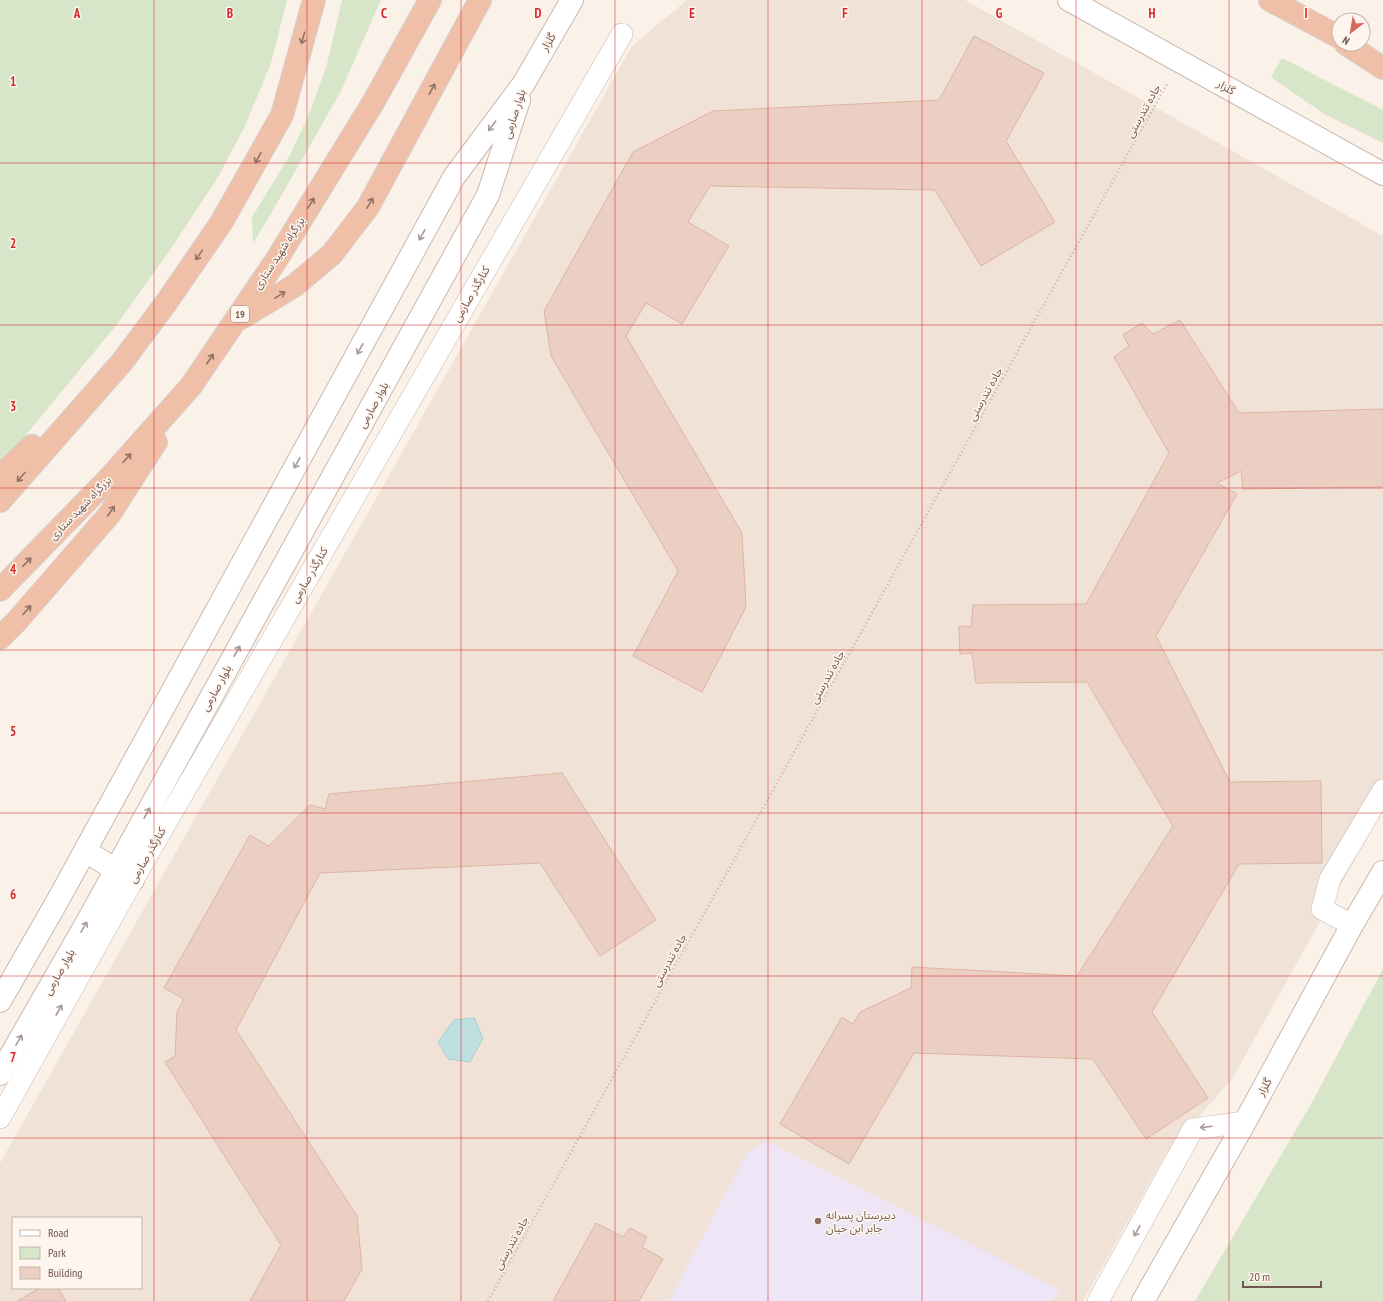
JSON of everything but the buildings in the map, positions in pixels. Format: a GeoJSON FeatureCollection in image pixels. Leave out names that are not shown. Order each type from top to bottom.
{"type":"FeatureCollection","features":[{"type":"Feature","properties":{"kind":"highway"},"geometry":{"type":"LineString","coordinates":[[0,502],[122,362],[166,303],[221,223],[282,115],[314,0]]}},
{"type":"Feature","properties":{"kind":"highway","name":"بزرگراه شهید ستاری"},"geometry":{"type":"LineString","coordinates":[[0,590],[112,475],[191,386],[277,259],[374,101],[430,0]]}},
{"type":"Feature","properties":{"kind":"highway"},"geometry":{"type":"LineString","coordinates":[[235,322],[294,286],[332,254],[368,207],[480,0]]}},
{"type":"Feature","properties":{"kind":"highway"},"geometry":{"type":"LineString","coordinates":[[1270,0],[1331,34]]}},
{"type":"Feature","properties":{"kind":"highway"},"geometry":{"type":"LineString","coordinates":[[1358,52],[1383,68]]}},
{"type":"Feature","properties":{"kind":"highway"},"geometry":{"type":"LineString","coordinates":[[1370,52],[1383,58]]}},
{"type":"Feature","properties":{"kind":"highway"},"geometry":{"type":"LineString","coordinates":[[0,476],[122,362]]}},
{"type":"Feature","properties":{"kind":"highway"},"geometry":{"type":"LineString","coordinates":[[0,638],[16,622],[109,515],[191,386]]}},
{"type":"Feature","properties":{"kind":"street","name":"گلزار"},"geometry":{"type":"LineString","coordinates":[[524,83],[572,0]]}},
{"type":"Feature","properties":{"kind":"street","name":"گلزار"},"geometry":{"type":"LineString","coordinates":[[1069,0],[1383,174]]}},
{"type":"Feature","properties":{"kind":"street","name":"کنارگذر صارمی"},"geometry":{"type":"LineString","coordinates":[[0,1118],[124,875],[622,34]]}},
{"type":"Feature","properties":{"kind":"street","name":"بلوار صارمی"},"geometry":{"type":"LineString","coordinates":[[0,1001],[58,900],[454,177],[524,83]]}},
{"type":"Feature","properties":{"kind":"street","name":"بلوار صارمی"},"geometry":{"type":"LineString","coordinates":[[0,1074],[124,875],[488,195],[524,83]]}},
{"type":"Feature","properties":{"kind":"street"},"geometry":{"type":"LineString","coordinates":[[1352,925],[1322,909],[1330,879],[1383,790]]}},
{"type":"Feature","properties":{"kind":"street"},"geometry":{"type":"LineString","coordinates":[[85,850],[124,875]]}},
{"type":"Feature","properties":{"kind":"street","name":"گلزار"},"geometry":{"type":"LineString","coordinates":[[1143,1301],[1245,1122],[1352,925],[1383,872]]}},
{"type":"Feature","properties":{"kind":"street"},"geometry":{"type":"LineString","coordinates":[[1098,1301],[1193,1129],[1245,1122]]}},
{"type":"Feature","properties":{"kind":"path","name":"جاده تندرستی"},"geometry":{"type":"LineString","coordinates":[[488,1301],[1180,61]]}},
{"type":"Feature","properties":{"kind":"shaded area"},"geometry":{"type":"Polygon","coordinates":[[[687,0],[965,0],[1383,236],[1383,809],[1232,1079],[1165,1155],[1083,1301],[0,1301],[0,1163],[632,46],[687,0]]]}},
{"type":"Feature","properties":{"kind":"shaded area","name":"دبیرستان پسرانه جابر ابن حیان"},"geometry":{"type":"Polygon","coordinates":[[[766,1141],[1059,1289],[1052,1301],[669,1301],[747,1153],[766,1141]]]}},
{"type":"Feature","properties":{"kind":"green space"},"geometry":{"type":"Polygon","coordinates":[[[0,0],[287,0],[271,63],[245,126],[218,177],[172,247],[118,323],[8,457],[0,464],[0,0]]]}},
{"type":"Feature","properties":{"kind":"green space"},"geometry":{"type":"Polygon","coordinates":[[[342,0],[381,0],[340,93],[253,243],[252,217],[290,155],[310,112],[327,64],[342,0]]]}},
{"type":"Feature","properties":{"kind":"green space"},"geometry":{"type":"Polygon","coordinates":[[[1282,58],[1383,110],[1383,143],[1324,114],[1271,77],[1282,58]]]}},
{"type":"Feature","properties":{"kind":"green space"},"geometry":{"type":"Polygon","coordinates":[[[1383,969],[1383,1301],[1195,1301],[1310,1106],[1383,969]]]}},
{"type":"Feature","properties":{"kind":"water"},"geometry":{"type":"Polygon","coordinates":[[[474,1018],[483,1038],[470,1062],[448,1059],[438,1042],[454,1020],[474,1018]]]}},
{"type":"Feature","properties":{"kind":"place","name":"دبیرستان پسرانه جابر ابن حیان"},"geometry":{"type":"Point","coordinates":[818,1221]}}]}
